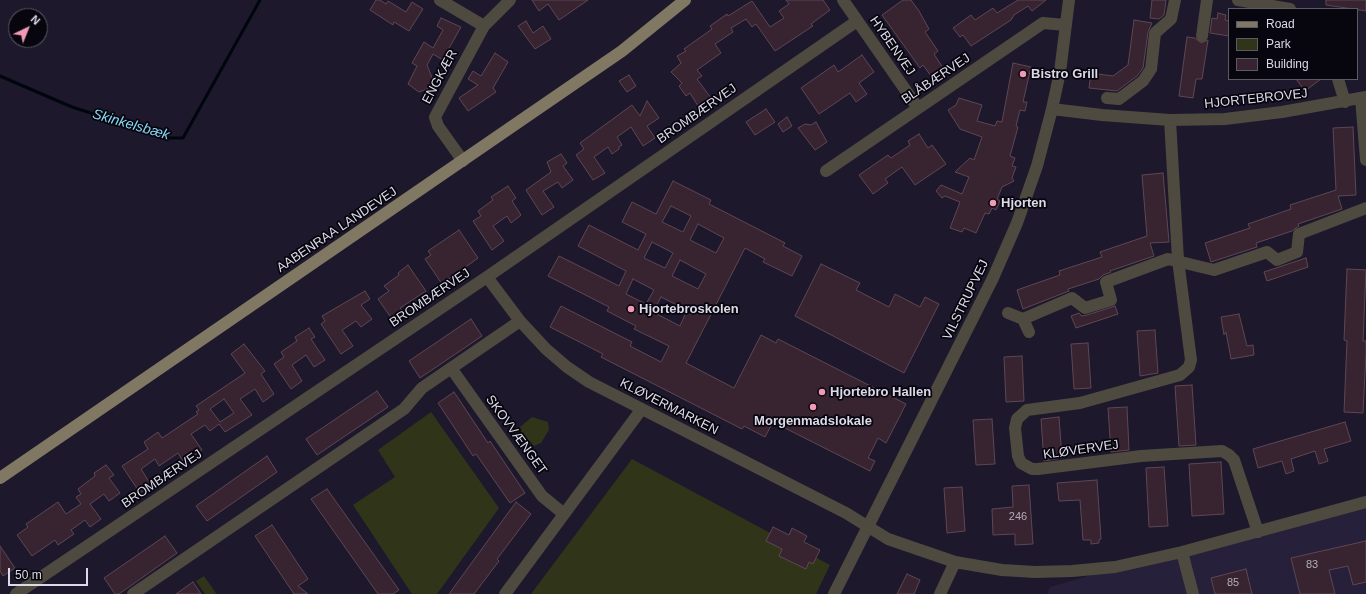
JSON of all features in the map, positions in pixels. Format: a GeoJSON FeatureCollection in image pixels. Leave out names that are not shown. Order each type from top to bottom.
{"type":"FeatureCollection","features":[{"type":"Feature","properties":{"kind":"main road","name":"AABENRAA LANDEVEJ"},"geometry":{"type":"LineString","coordinates":[[0,478],[622,51],[685,0]]}},
{"type":"Feature","properties":{"kind":"street"},"geometry":{"type":"LineString","coordinates":[[440,0],[484,26]]}},
{"type":"Feature","properties":{"kind":"street","name":"ENGKÆR"},"geometry":{"type":"LineString","coordinates":[[463,161],[438,126],[435,117],[484,26],[510,0]]}},
{"type":"Feature","properties":{"kind":"street","name":"HYBENVEJ"},"geometry":{"type":"LineString","coordinates":[[843,0],[918,108]]}},
{"type":"Feature","properties":{"kind":"street","name":"VILSTRUPVEJ"},"geometry":{"type":"LineString","coordinates":[[834,594],[994,278],[1026,199],[1038,166],[1060,72],[1069,0]]}},
{"type":"Feature","properties":{"kind":"street"},"geometry":{"type":"LineString","coordinates":[[1106,98],[1119,99],[1143,81],[1150,69],[1156,33],[1171,19],[1175,0]]}},
{"type":"Feature","properties":{"kind":"street"},"geometry":{"type":"LineString","coordinates":[[1202,36],[1207,0]]}},
{"type":"Feature","properties":{"kind":"street"},"geometry":{"type":"LineString","coordinates":[[1238,0],[1284,8]]}},
{"type":"Feature","properties":{"kind":"street","name":"BROMBÆRVEJ"},"geometry":{"type":"LineString","coordinates":[[16,594],[487,277],[857,21]]}},
{"type":"Feature","properties":{"kind":"street","name":"BLÅBÆRVEJ"},"geometry":{"type":"LineString","coordinates":[[826,171],[1043,23],[1066,25]]}},
{"type":"Feature","properties":{"kind":"street"},"geometry":{"type":"LineString","coordinates":[[1338,80],[1345,102]]}},
{"type":"Feature","properties":{"kind":"street","name":"HJORTEBROVEJ"},"geometry":{"type":"LineString","coordinates":[[1052,109],[1102,115],[1170,120],[1225,119],[1345,102],[1364,97],[1366,160]]}},
{"type":"Feature","properties":{"kind":"street"},"geometry":{"type":"LineString","coordinates":[[1170,120],[1178,260]]}},
{"type":"Feature","properties":{"kind":"street"},"geometry":{"type":"LineString","coordinates":[[1023,319],[1072,298],[1084,308],[1111,300],[1106,282],[1168,259],[1178,260],[1214,270],[1267,252],[1277,260],[1297,252],[1299,234],[1366,208]]}},
{"type":"Feature","properties":{"kind":"street","name":"KLØVERVEJ"},"geometry":{"type":"LineString","coordinates":[[1178,260],[1191,360],[1189,367],[1180,375],[1080,403],[1027,410],[1017,419],[1015,428],[1018,456],[1021,463],[1032,469],[1038,470],[1141,456],[1222,451],[1234,460],[1258,532]]}},
{"type":"Feature","properties":{"kind":"street","name":"KLØVERMARKEN"},"geometry":{"type":"LineString","coordinates":[[487,277],[520,321],[546,349],[567,367],[589,382],[869,526]]}},
{"type":"Feature","properties":{"kind":"street"},"geometry":{"type":"LineString","coordinates":[[1008,313],[1023,319],[1029,332]]}},
{"type":"Feature","properties":{"kind":"street"},"geometry":{"type":"LineString","coordinates":[[135,593],[404,409],[422,388],[520,321]]}},
{"type":"Feature","properties":{"kind":"street","name":"SKOVVÆNGET"},"geometry":{"type":"LineString","coordinates":[[451,368],[542,496],[564,514]]}},
{"type":"Feature","properties":{"kind":"street"},"geometry":{"type":"LineString","coordinates":[[505,594],[641,410]]}},
{"type":"Feature","properties":{"kind":"street"},"geometry":{"type":"LineString","coordinates":[[869,526],[888,539],[955,562],[1002,570],[1035,572],[1072,571],[1115,567],[1182,552],[1366,502]]}},
{"type":"Feature","properties":{"kind":"street"},"geometry":{"type":"LineString","coordinates":[[1182,552],[1193,594]]}},
{"type":"Feature","properties":{"kind":"street"},"geometry":{"type":"LineString","coordinates":[[940,594],[955,562]]}},
{"type":"Feature","properties":{"kind":"shaded area"},"geometry":{"type":"Polygon","coordinates":[[[1366,495],[1366,594],[1047,594],[1050,587],[1366,495]]]}},
{"type":"Feature","properties":{"kind":"green space"},"geometry":{"type":"Polygon","coordinates":[[[431,412],[499,508],[437,594],[412,594],[353,505],[395,477],[378,450],[431,412]]]}},
{"type":"Feature","properties":{"kind":"green space"},"geometry":{"type":"Polygon","coordinates":[[[532,417],[548,422],[549,430],[541,443],[534,446],[530,441],[524,438],[520,427],[532,417]]]}},
{"type":"Feature","properties":{"kind":"green space"},"geometry":{"type":"Polygon","coordinates":[[[632,459],[830,565],[816,594],[531,594],[632,459]]]}},
{"type":"Feature","properties":{"kind":"green space"},"geometry":{"type":"Polygon","coordinates":[[[204,576],[216,593],[215,594],[205,594],[196,581],[204,576]]]}},
{"type":"Feature","properties":{"kind":"building"},"geometry":{"type":"Polygon","coordinates":[[[376,0],[380,0],[386,4],[388,1],[406,12],[412,2],[423,9],[409,31],[394,22],[393,25],[370,10],[376,0]]]}},
{"type":"Feature","properties":{"kind":"building"},"geometry":{"type":"Polygon","coordinates":[[[532,0],[588,0],[559,20],[548,4],[539,11],[532,0]]]}},
{"type":"Feature","properties":{"kind":"building"},"geometry":{"type":"Polygon","coordinates":[[[786,0],[823,0],[830,10],[811,24],[813,26],[775,51],[756,24],[752,27],[746,19],[731,28],[733,32],[715,44],[721,53],[697,70],[702,76],[697,79],[711,98],[698,106],[690,93],[686,96],[679,86],[682,83],[671,72],[681,63],[677,56],[686,51],[684,49],[712,29],[710,26],[727,14],[728,16],[752,1],[770,27],[784,18],[779,11],[789,4],[786,0]]]}},
{"type":"Feature","properties":{"kind":"building"},"geometry":{"type":"Polygon","coordinates":[[[903,0],[911,0],[919,11],[929,29],[925,32],[938,51],[934,54],[943,68],[931,76],[923,65],[920,68],[882,15],[903,0]]]}},
{"type":"Feature","properties":{"kind":"building"},"geometry":{"type":"Polygon","coordinates":[[[1018,0],[1046,0],[1032,11],[1028,6],[1014,15],[1011,20],[971,46],[963,35],[960,37],[953,28],[971,15],[975,20],[993,8],[997,13],[1018,0]]]}},
{"type":"Feature","properties":{"kind":"building"},"geometry":{"type":"Polygon","coordinates":[[[1152,0],[1166,0],[1164,15],[1159,19],[1150,18],[1152,0]]]}},
{"type":"Feature","properties":{"kind":"building"},"geometry":{"type":"Polygon","coordinates":[[[1326,0],[1366,0],[1366,11],[1358,10],[1358,8],[1326,5],[1326,0]]]}},
{"type":"Feature","properties":{"kind":"building"},"geometry":{"type":"Polygon","coordinates":[[[1218,13],[1226,15],[1225,20],[1228,21],[1228,36],[1210,33],[1212,18],[1217,19],[1218,13]]]}},
{"type":"Feature","properties":{"kind":"building"},"geometry":{"type":"Polygon","coordinates":[[[441,18],[461,27],[444,57],[441,59],[433,54],[427,65],[433,80],[427,89],[419,92],[408,84],[417,66],[412,63],[424,42],[433,48],[443,30],[437,26],[441,18]]]}},
{"type":"Feature","properties":{"kind":"building"},"geometry":{"type":"Polygon","coordinates":[[[1134,20],[1152,23],[1148,32],[1143,68],[1137,76],[1117,91],[1089,88],[1091,73],[1113,76],[1128,65],[1134,20]]]}},
{"type":"Feature","properties":{"kind":"building"},"geometry":{"type":"Polygon","coordinates":[[[526,21],[533,33],[543,26],[551,39],[535,49],[518,26],[526,21]]]}},
{"type":"Feature","properties":{"kind":"building"},"geometry":{"type":"Polygon","coordinates":[[[1187,37],[1195,38],[1201,43],[1208,40],[1202,79],[1196,79],[1193,98],[1179,96],[1187,37]]]}},
{"type":"Feature","properties":{"kind":"building"},"geometry":{"type":"Polygon","coordinates":[[[495,53],[508,62],[493,88],[496,92],[468,111],[459,98],[478,85],[468,79],[473,71],[481,76],[495,53]]]}},
{"type":"Feature","properties":{"kind":"building"},"geometry":{"type":"Polygon","coordinates":[[[862,55],[874,72],[859,83],[867,94],[856,102],[850,93],[819,114],[801,88],[834,65],[838,72],[862,55]]]}},
{"type":"Feature","properties":{"kind":"building"},"geometry":{"type":"Polygon","coordinates":[[[1013,63],[1031,67],[1023,102],[1027,102],[1025,111],[1020,110],[1016,126],[1018,127],[1010,156],[1015,158],[1012,166],[1016,167],[1012,178],[1014,181],[1002,187],[997,199],[1000,201],[996,210],[992,208],[989,214],[985,213],[976,233],[964,228],[962,232],[950,228],[960,202],[945,196],[942,198],[936,191],[941,185],[962,194],[969,177],[955,172],[970,158],[974,160],[982,137],[960,129],[948,110],[956,105],[959,98],[982,105],[977,121],[995,126],[997,121],[1002,122],[1013,63]]]}},
{"type":"Feature","properties":{"kind":"building"},"geometry":{"type":"Polygon","coordinates":[[[629,75],[636,86],[627,92],[619,81],[629,75]]]}},
{"type":"Feature","properties":{"kind":"building"},"geometry":{"type":"Polygon","coordinates":[[[1297,80],[1320,80],[1305,91],[1297,80]]]}},
{"type":"Feature","properties":{"kind":"building"},"geometry":{"type":"Polygon","coordinates":[[[647,101],[659,118],[647,126],[655,138],[643,146],[631,127],[617,137],[622,145],[619,149],[612,154],[608,147],[594,157],[605,173],[593,180],[576,155],[584,149],[580,143],[632,105],[640,116],[647,101]]]}},
{"type":"Feature","properties":{"kind":"building"},"geometry":{"type":"Polygon","coordinates":[[[766,109],[775,122],[755,135],[746,122],[766,109]]]}},
{"type":"Feature","properties":{"kind":"building"},"geometry":{"type":"Polygon","coordinates":[[[787,117],[792,126],[783,132],[778,124],[787,117]]]}},
{"type":"Feature","properties":{"kind":"building"},"geometry":{"type":"Polygon","coordinates":[[[816,122],[827,142],[815,150],[798,128],[805,124],[811,125],[816,122]]]}},
{"type":"Feature","properties":{"kind":"building"},"geometry":{"type":"Polygon","coordinates":[[[1353,127],[1356,195],[1338,196],[1342,209],[1298,224],[1299,226],[1292,231],[1256,243],[1257,247],[1211,262],[1205,243],[1250,228],[1248,224],[1291,209],[1290,205],[1336,190],[1333,128],[1353,127]]]}},
{"type":"Feature","properties":{"kind":"building"},"geometry":{"type":"Polygon","coordinates":[[[919,134],[928,148],[932,145],[946,164],[915,185],[902,167],[885,179],[888,183],[873,194],[859,175],[888,155],[891,158],[910,145],[908,141],[919,134]]]}},
{"type":"Feature","properties":{"kind":"building"},"geometry":{"type":"Polygon","coordinates":[[[561,154],[567,163],[563,166],[573,180],[562,188],[558,182],[543,191],[554,207],[542,215],[526,190],[551,172],[547,162],[561,154]]]}},
{"type":"Feature","properties":{"kind":"building"},"geometry":{"type":"Polygon","coordinates":[[[1163,173],[1169,242],[1150,243],[1154,256],[1110,271],[1111,272],[1103,275],[1099,279],[1068,289],[1069,291],[1023,309],[1017,290],[1060,275],[1059,271],[1102,257],[1100,252],[1147,236],[1142,175],[1163,173]]]}},
{"type":"Feature","properties":{"kind":"building","name":"Hjortebroskolen"},"geometry":{"type":"Polygon","coordinates":[[[673,181],[711,200],[709,204],[785,243],[783,246],[802,256],[792,276],[763,262],[765,259],[745,248],[686,363],[734,388],[761,335],[776,343],[778,339],[906,404],[886,443],[878,438],[868,458],[875,461],[870,471],[773,422],[765,437],[744,426],[742,429],[601,357],[603,354],[550,327],[561,306],[632,342],[630,346],[661,362],[669,346],[634,329],[636,326],[607,311],[609,307],[548,276],[559,256],[619,286],[626,271],[578,246],[589,225],[638,250],[646,234],[622,222],[632,202],[656,214],[673,181]],[[671,206],[662,222],[683,232],[691,216],[671,206]],[[698,224],[690,240],[716,253],[724,238],[698,224]],[[652,242],[644,258],[665,268],[673,253],[652,242]],[[680,260],[672,276],[698,289],[706,274],[680,260]],[[633,279],[626,294],[646,304],[654,290],[633,279]],[[661,297],[653,312],[680,326],[687,310],[661,297]]]}},
{"type":"Feature","properties":{"kind":"building"},"geometry":{"type":"Polygon","coordinates":[[[508,186],[516,198],[512,201],[521,215],[511,223],[507,216],[493,226],[504,241],[492,250],[473,221],[481,216],[478,211],[493,200],[491,197],[508,186]]]}},
{"type":"Feature","properties":{"kind":"building"},"geometry":{"type":"Polygon","coordinates":[[[459,230],[478,258],[442,284],[425,259],[431,255],[428,251],[459,230]]]}},
{"type":"Feature","properties":{"kind":"building"},"geometry":{"type":"Polygon","coordinates":[[[1306,258],[1308,267],[1267,281],[1264,272],[1306,258]]]}},
{"type":"Feature","properties":{"kind":"building"},"geometry":{"type":"Polygon","coordinates":[[[821,264],[860,283],[856,290],[889,307],[895,294],[920,307],[925,297],[939,304],[904,373],[795,316],[821,264]]]}},
{"type":"Feature","properties":{"kind":"building"},"geometry":{"type":"Polygon","coordinates":[[[408,265],[426,291],[400,308],[403,311],[392,319],[378,299],[389,291],[384,286],[399,275],[398,273],[408,265]]]}},
{"type":"Feature","properties":{"kind":"building"},"geometry":{"type":"Polygon","coordinates":[[[1347,269],[1366,270],[1363,341],[1366,341],[1366,353],[1363,413],[1344,412],[1347,341],[1344,340],[1347,269]]]}},
{"type":"Feature","properties":{"kind":"building"},"geometry":{"type":"Polygon","coordinates":[[[365,291],[370,299],[361,305],[372,319],[361,327],[356,321],[342,330],[353,346],[341,354],[321,324],[325,321],[322,316],[365,291]]]}},
{"type":"Feature","properties":{"kind":"building"},"geometry":{"type":"Polygon","coordinates":[[[1115,306],[1118,314],[1076,328],[1071,316],[1079,313],[1082,316],[1087,315],[1115,306]]]}},
{"type":"Feature","properties":{"kind":"building"},"geometry":{"type":"Polygon","coordinates":[[[1239,314],[1247,346],[1253,345],[1254,355],[1231,359],[1226,332],[1224,335],[1221,317],[1239,314]]]}},
{"type":"Feature","properties":{"kind":"building"},"geometry":{"type":"Polygon","coordinates":[[[471,319],[482,336],[420,378],[409,361],[471,319]]]}},
{"type":"Feature","properties":{"kind":"building"},"geometry":{"type":"Polygon","coordinates":[[[309,328],[315,337],[311,339],[325,360],[314,367],[306,355],[292,365],[302,381],[291,389],[274,364],[284,357],[281,352],[297,341],[295,337],[309,328]]]}},
{"type":"Feature","properties":{"kind":"building"},"geometry":{"type":"Polygon","coordinates":[[[1155,330],[1158,373],[1140,376],[1137,331],[1155,330]]]}},
{"type":"Feature","properties":{"kind":"building"},"geometry":{"type":"Polygon","coordinates":[[[1088,343],[1091,388],[1074,389],[1071,344],[1088,343]]]}},
{"type":"Feature","properties":{"kind":"building"},"geometry":{"type":"Polygon","coordinates":[[[244,344],[265,371],[261,374],[274,394],[263,402],[255,389],[240,399],[252,415],[225,432],[219,424],[210,431],[205,425],[191,434],[202,450],[184,463],[178,453],[159,466],[155,459],[141,469],[151,485],[140,493],[122,466],[148,449],[144,442],[158,432],[162,438],[198,414],[196,412],[199,410],[196,406],[245,373],[231,354],[244,344]],[[224,399],[210,409],[220,422],[234,413],[224,399]]]}},
{"type":"Feature","properties":{"kind":"building"},"geometry":{"type":"Polygon","coordinates":[[[1022,356],[1024,401],[1006,402],[1004,357],[1022,356]]]}},
{"type":"Feature","properties":{"kind":"building"},"geometry":{"type":"Polygon","coordinates":[[[1192,385],[1196,445],[1179,446],[1175,386],[1192,385]]]}},
{"type":"Feature","properties":{"kind":"building"},"geometry":{"type":"Polygon","coordinates":[[[377,391],[388,407],[317,455],[306,439],[377,391]]]}},
{"type":"Feature","properties":{"kind":"building"},"geometry":{"type":"Polygon","coordinates":[[[454,392],[488,443],[490,441],[525,493],[510,503],[476,454],[473,456],[438,403],[454,392]]]}},
{"type":"Feature","properties":{"kind":"building"},"geometry":{"type":"Polygon","coordinates":[[[1127,407],[1129,450],[1111,452],[1108,408],[1127,407]]]}},
{"type":"Feature","properties":{"kind":"building"},"geometry":{"type":"Polygon","coordinates":[[[1059,417],[1062,458],[1044,461],[1041,419],[1059,417]]]}},
{"type":"Feature","properties":{"kind":"building"},"geometry":{"type":"Polygon","coordinates":[[[992,419],[995,464],[976,465],[973,420],[992,419]]]}},
{"type":"Feature","properties":{"kind":"building"},"geometry":{"type":"Polygon","coordinates":[[[1345,422],[1351,441],[1324,449],[1328,461],[1319,464],[1315,451],[1291,459],[1294,471],[1286,474],[1282,461],[1258,468],[1253,449],[1345,422]]]}},
{"type":"Feature","properties":{"kind":"building"},"geometry":{"type":"Polygon","coordinates":[[[267,456],[277,472],[207,521],[196,506],[267,456]]]}},
{"type":"Feature","properties":{"kind":"building"},"geometry":{"type":"Polygon","coordinates":[[[1221,462],[1224,514],[1192,516],[1189,464],[1221,462]]]}},
{"type":"Feature","properties":{"kind":"building"},"geometry":{"type":"Polygon","coordinates":[[[106,465],[114,475],[109,478],[120,493],[109,501],[104,494],[90,504],[101,519],[90,527],[85,520],[71,530],[74,534],[58,545],[55,540],[32,556],[17,535],[28,527],[26,524],[58,502],[66,514],[81,504],[76,497],[81,494],[78,489],[95,476],[94,473],[106,465]]]}},
{"type":"Feature","properties":{"kind":"building"},"geometry":{"type":"Polygon","coordinates":[[[1164,467],[1168,526],[1149,527],[1146,468],[1164,467]]]}},
{"type":"Feature","properties":{"kind":"building"},"geometry":{"type":"Polygon","coordinates":[[[1097,480],[1101,539],[1099,540],[1099,543],[1091,544],[1091,540],[1083,540],[1080,500],[1059,501],[1057,483],[1097,480]]]}},
{"type":"Feature","properties":{"kind":"building"},"geometry":{"type":"Polygon","coordinates":[[[1029,485],[1033,544],[1015,545],[1015,534],[993,535],[992,509],[1013,507],[1012,486],[1029,485]]]}},
{"type":"Feature","properties":{"kind":"building"},"geometry":{"type":"Polygon","coordinates":[[[962,487],[965,531],[947,533],[944,488],[962,487]]]}},
{"type":"Feature","properties":{"kind":"building"},"geometry":{"type":"Polygon","coordinates":[[[327,489],[399,590],[393,594],[378,594],[311,499],[327,489]]]}},
{"type":"Feature","properties":{"kind":"building"},"geometry":{"type":"Polygon","coordinates":[[[516,502],[531,514],[497,559],[499,561],[474,594],[449,594],[516,502]]]}},
{"type":"Feature","properties":{"kind":"building"},"geometry":{"type":"Polygon","coordinates":[[[272,525],[308,579],[298,586],[308,594],[294,594],[255,536],[272,525]]]}},
{"type":"Feature","properties":{"kind":"building"},"geometry":{"type":"Polygon","coordinates":[[[773,527],[789,535],[792,528],[807,536],[804,542],[820,550],[813,564],[809,562],[806,569],[779,556],[782,549],[766,541],[773,527]]]}},
{"type":"Feature","properties":{"kind":"building"},"geometry":{"type":"Polygon","coordinates":[[[165,536],[177,553],[119,594],[115,594],[104,578],[165,536]]]}},
{"type":"Feature","properties":{"kind":"building"},"geometry":{"type":"Polygon","coordinates":[[[1366,541],[1366,582],[1353,585],[1348,566],[1329,570],[1335,594],[1300,594],[1291,558],[1366,541]]]}},
{"type":"Feature","properties":{"kind":"building"},"geometry":{"type":"Polygon","coordinates":[[[0,546],[15,568],[3,576],[0,571],[0,546]]]}},
{"type":"Feature","properties":{"kind":"building"},"geometry":{"type":"Polygon","coordinates":[[[1246,569],[1252,594],[1215,594],[1211,578],[1246,569]]]}},
{"type":"Feature","properties":{"kind":"building"},"geometry":{"type":"Polygon","coordinates":[[[907,574],[920,580],[914,594],[897,594],[907,574]]]}},
{"type":"Feature","properties":{"kind":"building"},"geometry":{"type":"Polygon","coordinates":[[[193,582],[201,594],[176,594],[193,582]]]}},
{"type":"Feature","properties":{"kind":"waterway","name":"Skinkelsbæk"},"geometry":{"type":"LineString","coordinates":[[0,76],[72,107],[169,138],[183,138],[260,0]]}},
{"type":"Feature","properties":{"kind":"place","name":"Bistro Grill"},"geometry":{"type":"Point","coordinates":[1023,74]}},
{"type":"Feature","properties":{"kind":"place","name":"Hjorten"},"geometry":{"type":"Point","coordinates":[993,203]}},
{"type":"Feature","properties":{"kind":"place","name":"Hjortebroskolen"},"geometry":{"type":"Point","coordinates":[631,309]}},
{"type":"Feature","properties":{"kind":"place","name":"Hjortebro Hallen"},"geometry":{"type":"Point","coordinates":[822,392]}},
{"type":"Feature","properties":{"kind":"place","name":"Morgenmadslokale"},"geometry":{"type":"Point","coordinates":[813,407]}}]}
